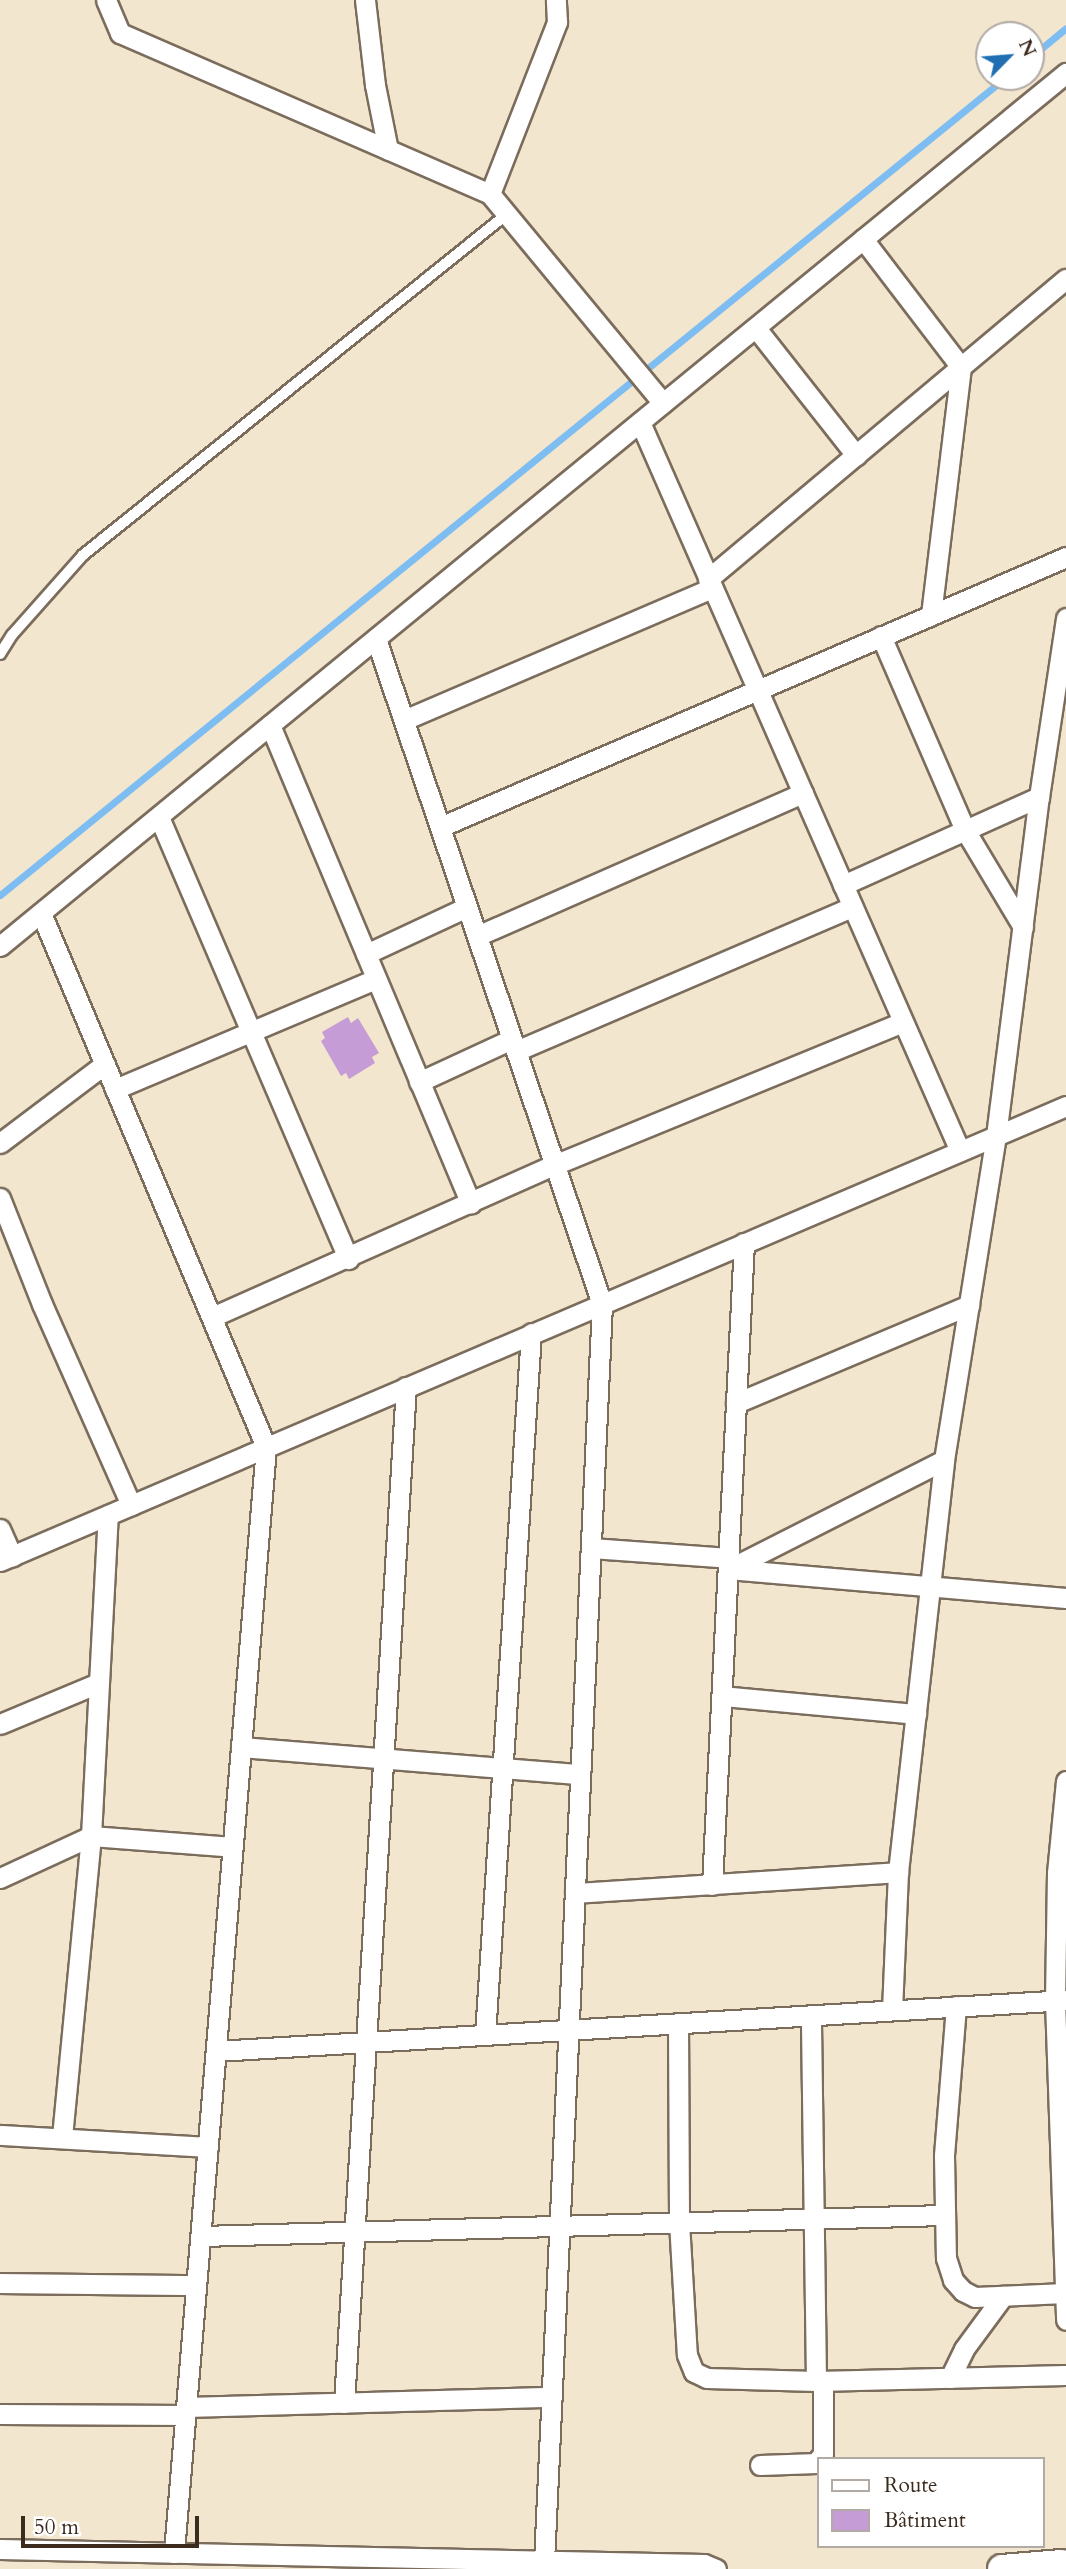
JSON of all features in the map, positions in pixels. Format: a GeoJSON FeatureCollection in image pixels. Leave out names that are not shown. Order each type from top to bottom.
{"type":"FeatureCollection","features":[{"type":"Feature","properties":{"kind":"street"},"geometry":{"type":"LineString","coordinates":[[106,0],[120,33],[490,194],[659,398]]}},
{"type":"Feature","properties":{"kind":"street"},"geometry":{"type":"LineString","coordinates":[[365,0],[375,85],[388,150]]}},
{"type":"Feature","properties":{"kind":"street"},"geometry":{"type":"LineString","coordinates":[[490,194],[556,22],[556,0]]}},
{"type":"Feature","properties":{"kind":"street"},"geometry":{"type":"LineString","coordinates":[[0,946],[640,422],[659,398],[755,327],[1066,73]]}},
{"type":"Feature","properties":{"kind":"street"},"geometry":{"type":"LineString","coordinates":[[863,239],[961,367],[931,615]]}},
{"type":"Feature","properties":{"kind":"street"},"geometry":{"type":"LineString","coordinates":[[404,720],[710,583],[856,455],[1066,279]]}},
{"type":"Feature","properties":{"kind":"street"},"geometry":{"type":"LineString","coordinates":[[755,327],[856,455]]}},
{"type":"Feature","properties":{"kind":"street"},"geometry":{"type":"LineString","coordinates":[[640,422],[960,1151]]}},
{"type":"Feature","properties":{"kind":"street"},"geometry":{"type":"LineString","coordinates":[[440,827],[1066,556]]}},
{"type":"Feature","properties":{"kind":"street"},"geometry":{"type":"LineString","coordinates":[[892,2010],[898,1872],[944,1460],[996,1136],[1039,797],[1066,618]]}},
{"type":"Feature","properties":{"kind":"street"},"geometry":{"type":"LineString","coordinates":[[881,636],[965,830],[1023,927]]}},
{"type":"Feature","properties":{"kind":"street"},"geometry":{"type":"LineString","coordinates":[[376,639],[602,1304],[544,2560]]}},
{"type":"Feature","properties":{"kind":"street"},"geometry":{"type":"LineString","coordinates":[[270,726],[471,1204]]}},
{"type":"Feature","properties":{"kind":"street"},"geometry":{"type":"LineString","coordinates":[[477,936],[803,793]]}},
{"type":"Feature","properties":{"kind":"street"},"geometry":{"type":"LineString","coordinates":[[843,885],[1039,797]]}},
{"type":"Feature","properties":{"kind":"street"},"geometry":{"type":"LineString","coordinates":[[159,817],[348,1259]]}},
{"type":"Feature","properties":{"kind":"street"},"geometry":{"type":"LineString","coordinates":[[366,954],[467,907]]}},
{"type":"Feature","properties":{"kind":"street"},"geometry":{"type":"LineString","coordinates":[[419,1082],[852,907]]}},
{"type":"Feature","properties":{"kind":"street"},"geometry":{"type":"LineString","coordinates":[[41,913],[266,1447],[174,2553]]}},
{"type":"Feature","properties":{"kind":"street"},"geometry":{"type":"LineString","coordinates":[[115,1090],[376,979]]}},
{"type":"Feature","properties":{"kind":"street"},"geometry":{"type":"LineString","coordinates":[[212,1317],[471,1204],[554,1164],[903,1022]]}},
{"type":"Feature","properties":{"kind":"street"},"geometry":{"type":"LineString","coordinates":[[0,1143],[105,1064]]}},
{"type":"Feature","properties":{"kind":"street"},"geometry":{"type":"LineString","coordinates":[[0,1530],[6,1558],[1066,1106]]}},
{"type":"Feature","properties":{"kind":"street"},"geometry":{"type":"LineString","coordinates":[[0,1198],[42,1304],[131,1505]]}},
{"type":"Feature","properties":{"kind":"street"},"geometry":{"type":"LineString","coordinates":[[712,1885],[744,1243]]}},
{"type":"Feature","properties":{"kind":"street"},"geometry":{"type":"LineString","coordinates":[[736,1403],[969,1305]]}},
{"type":"Feature","properties":{"kind":"street"},"geometry":{"type":"LineString","coordinates":[[485,2035],[531,1334]]}},
{"type":"Feature","properties":{"kind":"street"},"geometry":{"type":"LineString","coordinates":[[344,2403],[406,1388]]}},
{"type":"Feature","properties":{"kind":"street"},"geometry":{"type":"LineString","coordinates":[[728,1563],[944,1460]]}},
{"type":"Feature","properties":{"kind":"street"},"geometry":{"type":"LineString","coordinates":[[62,2137],[91,1836],[108,1514]]}},
{"type":"Feature","properties":{"kind":"street"},"geometry":{"type":"LineString","coordinates":[[591,1548],[929,1588],[1066,1598]]}},
{"type":"Feature","properties":{"kind":"street"},"geometry":{"type":"LineString","coordinates":[[0,1724],[98,1683]]}},
{"type":"Feature","properties":{"kind":"street"},"geometry":{"type":"LineString","coordinates":[[722,1696],[916,1714]]}},
{"type":"Feature","properties":{"kind":"street"},"geometry":{"type":"LineString","coordinates":[[241,1747],[580,1774]]}},
{"type":"Feature","properties":{"kind":"street"},"geometry":{"type":"LineString","coordinates":[[1066,1781],[1057,1873],[1066,2320]]}},
{"type":"Feature","properties":{"kind":"street"},"geometry":{"type":"LineString","coordinates":[[0,1878],[91,1836],[233,1847]]}},
{"type":"Feature","properties":{"kind":"street"},"geometry":{"type":"LineString","coordinates":[[575,1893],[898,1872]]}},
{"type":"Feature","properties":{"kind":"street"},"geometry":{"type":"LineString","coordinates":[[216,2051],[1060,2001]]}},
{"type":"Feature","properties":{"kind":"street"},"geometry":{"type":"LineString","coordinates":[[956,2006],[944,2155],[946,2258],[953,2280],[963,2291],[975,2297],[1065,2293]]}},
{"type":"Feature","properties":{"kind":"street"},"geometry":{"type":"LineString","coordinates":[[811,2015],[814,2218],[823,2454],[821,2457]]}},
{"type":"Feature","properties":{"kind":"street"},"geometry":{"type":"LineString","coordinates":[[678,2023],[679,2222],[687,2355],[694,2372],[707,2378],[820,2381],[1066,2375]]}},
{"type":"Feature","properties":{"kind":"street"},"geometry":{"type":"LineString","coordinates":[[0,2136],[62,2137],[208,2147]]}},
{"type":"Feature","properties":{"kind":"street"},"geometry":{"type":"LineString","coordinates":[[201,2236],[946,2215]]}},
{"type":"Feature","properties":{"kind":"street"},"geometry":{"type":"LineString","coordinates":[[0,2283],[196,2285]]}},
{"type":"Feature","properties":{"kind":"street"},"geometry":{"type":"LineString","coordinates":[[950,2378],[964,2349],[1003,2295]]}},
{"type":"Feature","properties":{"kind":"street"},"geometry":{"type":"LineString","coordinates":[[0,2414],[186,2411],[552,2397]]}},
{"type":"Feature","properties":{"kind":"street"},"geometry":{"type":"LineString","coordinates":[[760,2465],[818,2461]]}},
{"type":"Feature","properties":{"kind":"street"},"geometry":{"type":"LineString","coordinates":[[0,2549],[704,2564],[716,2569]]}},
{"type":"Feature","properties":{"kind":"street"},"geometry":{"type":"LineString","coordinates":[[1002,2569],[1061,2566]]}},
{"type":"Feature","properties":{"kind":"lane"},"geometry":{"type":"LineString","coordinates":[[0,654],[12,635],[83,555],[507,214]]}},
{"type":"Feature","properties":{"kind":"building"},"geometry":{"type":"Polygon","coordinates":[[[348,1017],[351,1023],[358,1018],[379,1053],[372,1057],[375,1063],[349,1079],[346,1073],[341,1076],[321,1041],[325,1038],[322,1032],[348,1017]]]}},
{"type":"Feature","properties":{"kind":"waterway"},"geometry":{"type":"LineString","coordinates":[[1045,45],[1066,28]]}},
{"type":"Feature","properties":{"kind":"waterway"},"geometry":{"type":"LineString","coordinates":[[0,895],[989,91]]}}]}
